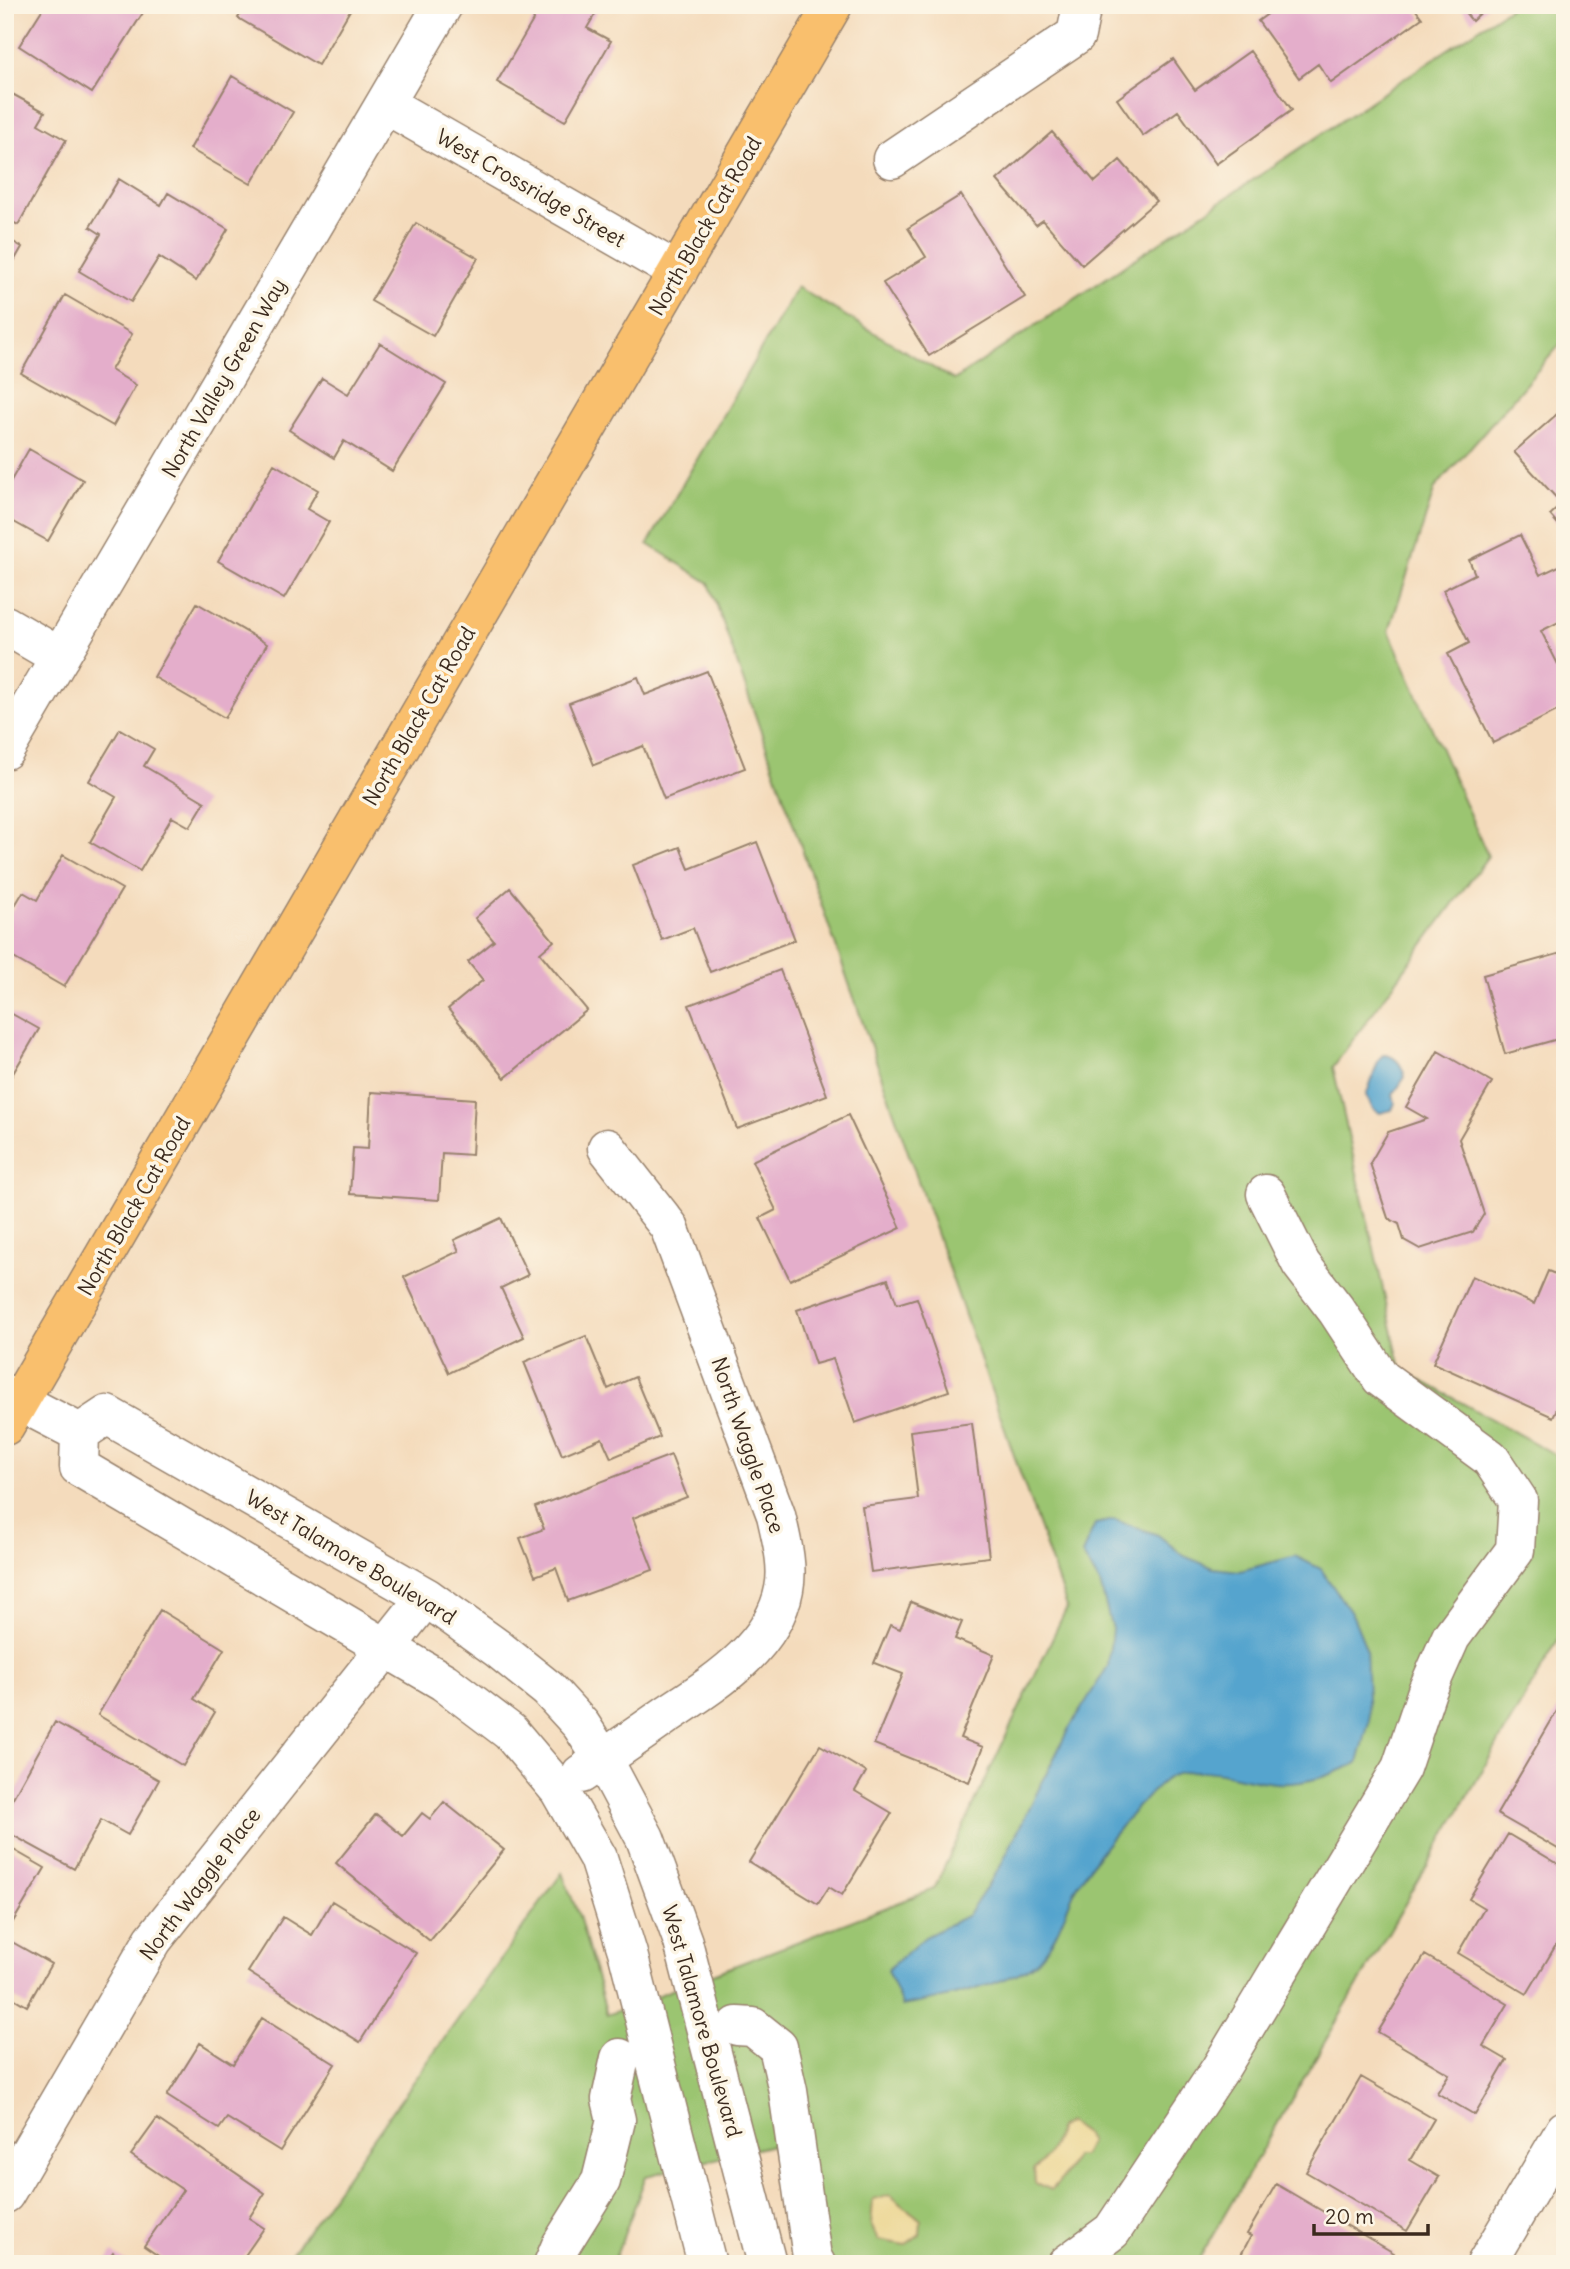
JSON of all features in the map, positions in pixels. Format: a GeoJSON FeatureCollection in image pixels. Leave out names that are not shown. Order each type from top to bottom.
{"type":"FeatureCollection","features":[{"type":"Feature","properties":{"kind":"main road","name":"North Black Cat Road"},"geometry":{"type":"LineString","coordinates":[[10,1407],[834,5]]}},
{"type":"Feature","properties":{"kind":"street","name":"North Valley Green Way"},"geometry":{"type":"LineString","coordinates":[[5,750],[443,5]]}},
{"type":"Feature","properties":{"kind":"street"},"geometry":{"type":"LineString","coordinates":[[892,159],[1076,36],[1083,5]]}},
{"type":"Feature","properties":{"kind":"street","name":"West Crossridge Street"},"geometry":{"type":"LineString","coordinates":[[385,104],[678,272]]}},
{"type":"Feature","properties":{"kind":"street"},"geometry":{"type":"LineString","coordinates":[[5,625],[60,657]]}},
{"type":"Feature","properties":{"kind":"street","name":"North Waggle Place"},"geometry":{"type":"LineString","coordinates":[[559,1790],[720,1679],[755,1646],[773,1620],[784,1590],[785,1564],[776,1514],[669,1227],[607,1148]]}},
{"type":"Feature","properties":{"kind":"street"},"geometry":{"type":"LineString","coordinates":[[1068,2264],[1112,2231],[1220,2069],[1401,1768],[1427,1691],[1451,1637],[1515,1550],[1518,1500],[1490,1458],[1381,1378],[1337,1311],[1301,1264],[1266,1194]]}},
{"type":"Feature","properties":{"kind":"street"},"geometry":{"type":"LineString","coordinates":[[10,1407],[80,1433],[79,1467],[444,1682],[510,1732],[559,1790],[598,1858],[625,1942],[707,2264]]}},
{"type":"Feature","properties":{"kind":"street","name":"West Talamore Boulevard"},"geometry":{"type":"LineString","coordinates":[[80,1433],[107,1415],[426,1597],[548,1689],[581,1725],[603,1759],[645,1838],[683,1941],[767,2264]]}},
{"type":"Feature","properties":{"kind":"street","name":"North Waggle Place"},"geometry":{"type":"LineString","coordinates":[[5,2194],[153,1940],[426,1597]]}},
{"type":"Feature","properties":{"kind":"street"},"geometry":{"type":"LineString","coordinates":[[737,2026],[753,2027],[778,2047],[788,2091],[812,2257],[816,2264]]}},
{"type":"Feature","properties":{"kind":"street"},"geometry":{"type":"LineString","coordinates":[[554,2264],[561,2245],[601,2181],[616,2120],[611,2099],[620,2058]]}},
{"type":"Feature","properties":{"kind":"street"},"geometry":{"type":"LineString","coordinates":[[1486,2264],[1565,2130]]}},
{"type":"Feature","properties":{"kind":"green space"},"geometry":{"type":"Polygon","coordinates":[[[1514,5],[1565,5],[1565,339],[1435,488],[1389,631],[1488,856],[1333,1067],[1401,1369],[1565,1460],[1565,1628],[1196,2264],[801,2264],[772,2145],[646,2176],[613,2264],[284,2264],[562,1873],[579,1916],[607,2015],[934,1889],[1067,1607],[709,583],[648,544],[797,287],[954,380],[1514,5]]]}},
{"type":"Feature","properties":{"kind":"sand"},"geometry":{"type":"Polygon","coordinates":[[[1068,2122],[1090,2141],[1083,2156],[1075,2156],[1052,2190],[1035,2183],[1034,2169],[1050,2151],[1058,2128],[1068,2122]]]}},
{"type":"Feature","properties":{"kind":"sand"},"geometry":{"type":"Polygon","coordinates":[[[890,2195],[921,2220],[920,2234],[905,2245],[878,2240],[871,2225],[873,2200],[890,2195]]]}},
{"type":"Feature","properties":{"kind":"water"},"geometry":{"type":"Polygon","coordinates":[[[1383,1055],[1398,1062],[1405,1077],[1393,1095],[1395,1103],[1392,1110],[1380,1113],[1373,1109],[1366,1096],[1379,1059],[1383,1055]]]}},
{"type":"Feature","properties":{"kind":"water"},"geometry":{"type":"Polygon","coordinates":[[[1115,1520],[1158,1535],[1184,1556],[1213,1568],[1240,1571],[1295,1556],[1321,1569],[1353,1616],[1366,1648],[1369,1722],[1358,1763],[1318,1778],[1287,1783],[1263,1782],[1197,1771],[1171,1776],[1149,1794],[1091,1865],[1075,1890],[1055,1936],[1038,1960],[1026,1969],[993,1984],[902,2006],[887,1970],[925,1937],[968,1915],[1000,1867],[1068,1730],[1108,1666],[1112,1629],[1100,1584],[1082,1554],[1095,1524],[1115,1520]]]}},
{"type":"Feature","properties":{"kind":"building"},"geometry":{"type":"Polygon","coordinates":[[[45,5],[142,5],[146,8],[92,93],[19,46],[45,5]]]}},
{"type":"Feature","properties":{"kind":"building"},"geometry":{"type":"Polygon","coordinates":[[[246,5],[353,5],[318,65],[238,18],[246,5]]]}},
{"type":"Feature","properties":{"kind":"building"},"geometry":{"type":"Polygon","coordinates":[[[542,5],[593,5],[598,9],[587,28],[611,41],[565,121],[497,82],[542,5]]]}},
{"type":"Feature","properties":{"kind":"building"},"geometry":{"type":"Polygon","coordinates":[[[1280,5],[1412,5],[1422,18],[1331,83],[1318,64],[1299,78],[1258,21],[1280,5]]]}},
{"type":"Feature","properties":{"kind":"building"},"geometry":{"type":"Polygon","coordinates":[[[1459,5],[1489,5],[1472,21],[1459,5]]]}},
{"type":"Feature","properties":{"kind":"building"},"geometry":{"type":"Polygon","coordinates":[[[1250,51],[1292,110],[1216,164],[1178,111],[1143,136],[1117,99],[1173,59],[1195,90],[1250,51]]]}},
{"type":"Feature","properties":{"kind":"building"},"geometry":{"type":"Polygon","coordinates":[[[232,76],[293,112],[251,184],[190,149],[232,76]]]}},
{"type":"Feature","properties":{"kind":"building"},"geometry":{"type":"Polygon","coordinates":[[[5,90],[45,112],[38,124],[66,140],[18,225],[5,218],[5,90]]]}},
{"type":"Feature","properties":{"kind":"building"},"geometry":{"type":"Polygon","coordinates":[[[1052,132],[1095,182],[1120,160],[1156,201],[1082,265],[1043,220],[1036,225],[997,180],[1052,132]]]}},
{"type":"Feature","properties":{"kind":"building"},"geometry":{"type":"Polygon","coordinates":[[[119,179],[161,205],[168,193],[228,229],[196,281],[159,257],[131,302],[79,271],[101,234],[90,227],[119,179]]]}},
{"type":"Feature","properties":{"kind":"building"},"geometry":{"type":"Polygon","coordinates":[[[961,195],[1025,297],[929,356],[883,283],[926,257],[908,228],[961,195]]]}},
{"type":"Feature","properties":{"kind":"building"},"geometry":{"type":"Polygon","coordinates":[[[416,223],[478,258],[433,336],[371,301],[416,223]]]}},
{"type":"Feature","properties":{"kind":"building"},"geometry":{"type":"Polygon","coordinates":[[[5,237],[22,247],[5,277],[5,237]]]}},
{"type":"Feature","properties":{"kind":"building"},"geometry":{"type":"Polygon","coordinates":[[[65,295],[132,334],[111,370],[136,385],[113,426],[21,373],[65,295]]]}},
{"type":"Feature","properties":{"kind":"building"},"geometry":{"type":"Polygon","coordinates":[[[380,343],[446,384],[392,471],[344,441],[334,458],[289,430],[322,378],[348,394],[380,343]]]}},
{"type":"Feature","properties":{"kind":"building"},"geometry":{"type":"Polygon","coordinates":[[[1565,407],[1565,532],[1550,515],[1562,504],[1514,452],[1565,407]]]}},
{"type":"Feature","properties":{"kind":"building"},"geometry":{"type":"Polygon","coordinates":[[[29,449],[83,480],[48,541],[5,517],[5,491],[29,449]]]}},
{"type":"Feature","properties":{"kind":"building"},"geometry":{"type":"Polygon","coordinates":[[[274,464],[318,490],[307,509],[329,522],[284,599],[218,561],[274,464]]]}},
{"type":"Feature","properties":{"kind":"building"},"geometry":{"type":"Polygon","coordinates":[[[1520,535],[1540,575],[1561,565],[1565,572],[1565,619],[1541,631],[1565,678],[1565,707],[1493,743],[1448,654],[1469,643],[1443,590],[1475,574],[1469,560],[1520,535]]]}},
{"type":"Feature","properties":{"kind":"building"},"geometry":{"type":"Polygon","coordinates":[[[197,603],[267,644],[225,718],[154,677],[197,603]]]}},
{"type":"Feature","properties":{"kind":"building"},"geometry":{"type":"Polygon","coordinates":[[[707,671],[745,768],[664,799],[643,746],[594,765],[569,703],[638,677],[645,695],[707,671]]]}},
{"type":"Feature","properties":{"kind":"building"},"geometry":{"type":"Polygon","coordinates":[[[120,729],[154,749],[144,766],[205,802],[190,827],[172,817],[140,871],[90,842],[116,797],[89,781],[120,729]]]}},
{"type":"Feature","properties":{"kind":"building"},"geometry":{"type":"Polygon","coordinates":[[[757,842],[795,940],[710,972],[693,928],[662,940],[633,865],[680,847],[689,869],[757,842]]]}},
{"type":"Feature","properties":{"kind":"building"},"geometry":{"type":"Polygon","coordinates":[[[63,855],[122,889],[64,987],[5,953],[5,922],[23,892],[37,900],[63,855]]]}},
{"type":"Feature","properties":{"kind":"building"},"geometry":{"type":"Polygon","coordinates":[[[510,888],[554,941],[540,953],[587,1010],[505,1078],[448,1009],[483,980],[468,962],[494,941],[475,918],[510,888]]]}},
{"type":"Feature","properties":{"kind":"building"},"geometry":{"type":"Polygon","coordinates":[[[1565,952],[1565,1037],[1505,1054],[1483,975],[1565,952]]]}},
{"type":"Feature","properties":{"kind":"building"},"geometry":{"type":"Polygon","coordinates":[[[780,970],[827,1095],[737,1129],[689,1005],[780,970]]]}},
{"type":"Feature","properties":{"kind":"building"},"geometry":{"type":"Polygon","coordinates":[[[5,1010],[39,1029],[5,1087],[5,1010]]]}},
{"type":"Feature","properties":{"kind":"building"},"geometry":{"type":"Polygon","coordinates":[[[1438,1051],[1492,1082],[1459,1139],[1484,1214],[1473,1232],[1420,1249],[1404,1240],[1399,1224],[1388,1218],[1370,1163],[1388,1132],[1427,1119],[1406,1107],[1438,1051]]]}},
{"type":"Feature","properties":{"kind":"building"},"geometry":{"type":"Polygon","coordinates":[[[371,1092],[475,1099],[472,1155],[442,1153],[439,1200],[350,1194],[353,1148],[368,1149],[371,1092]]]}},
{"type":"Feature","properties":{"kind":"building"},"geometry":{"type":"Polygon","coordinates":[[[848,1115],[901,1228],[790,1280],[760,1218],[776,1210],[752,1161],[848,1115]]]}},
{"type":"Feature","properties":{"kind":"building"},"geometry":{"type":"Polygon","coordinates":[[[501,1218],[528,1275],[501,1288],[524,1337],[449,1373],[404,1277],[459,1251],[454,1240],[501,1218]]]}},
{"type":"Feature","properties":{"kind":"building"},"geometry":{"type":"Polygon","coordinates":[[[1548,1271],[1565,1278],[1565,1391],[1553,1417],[1433,1363],[1472,1276],[1534,1304],[1548,1271]]]}},
{"type":"Feature","properties":{"kind":"building"},"geometry":{"type":"Polygon","coordinates":[[[888,1279],[897,1304],[917,1298],[949,1391],[855,1423],[833,1359],[815,1364],[797,1310],[888,1279]]]}},
{"type":"Feature","properties":{"kind":"building"},"geometry":{"type":"Polygon","coordinates":[[[586,1336],[608,1389],[635,1377],[660,1437],[611,1458],[602,1438],[562,1455],[524,1362],[586,1336]]]}},
{"type":"Feature","properties":{"kind":"building"},"geometry":{"type":"Polygon","coordinates":[[[972,1423],[989,1557],[871,1572],[862,1506],[918,1499],[910,1431],[972,1423]]]}},
{"type":"Feature","properties":{"kind":"building"},"geometry":{"type":"Polygon","coordinates":[[[671,1455],[687,1497],[633,1518],[653,1570],[568,1601],[556,1568],[535,1576],[520,1538],[544,1529],[535,1507],[671,1455]]]}},
{"type":"Feature","properties":{"kind":"building"},"geometry":{"type":"Polygon","coordinates":[[[911,1602],[962,1622],[955,1639],[994,1655],[960,1738],[983,1747],[969,1782],[874,1744],[903,1674],[874,1663],[890,1625],[900,1629],[911,1602]]]}},
{"type":"Feature","properties":{"kind":"building"},"geometry":{"type":"Polygon","coordinates":[[[160,1610],[224,1649],[194,1699],[215,1712],[183,1766],[98,1715],[160,1610]]]}},
{"type":"Feature","properties":{"kind":"building"},"geometry":{"type":"Polygon","coordinates":[[[1561,1704],[1565,1706],[1565,1853],[1497,1814],[1561,1704]]]}},
{"type":"Feature","properties":{"kind":"building"},"geometry":{"type":"Polygon","coordinates":[[[55,1722],[159,1780],[128,1835],[101,1820],[74,1869],[5,1831],[5,1812],[55,1722]]]}},
{"type":"Feature","properties":{"kind":"building"},"geometry":{"type":"Polygon","coordinates":[[[820,1745],[866,1772],[855,1791],[892,1813],[842,1895],[829,1887],[818,1904],[749,1862],[820,1745]]]}},
{"type":"Feature","properties":{"kind":"building"},"geometry":{"type":"Polygon","coordinates":[[[444,1802],[504,1850],[430,1941],[336,1863],[376,1814],[403,1836],[422,1813],[430,1819],[444,1802]]]}},
{"type":"Feature","properties":{"kind":"building"},"geometry":{"type":"Polygon","coordinates":[[[1508,1834],[1565,1868],[1565,1944],[1559,1940],[1527,1994],[1458,1953],[1484,1908],[1469,1899],[1508,1834]]]}},
{"type":"Feature","properties":{"kind":"building"},"geometry":{"type":"Polygon","coordinates":[[[5,1845],[45,1868],[5,1935],[5,1845]]]}},
{"type":"Feature","properties":{"kind":"building"},"geometry":{"type":"Polygon","coordinates":[[[332,1901],[416,1953],[360,2042],[248,1972],[283,1917],[312,1935],[332,1901]]]}},
{"type":"Feature","properties":{"kind":"building"},"geometry":{"type":"Polygon","coordinates":[[[5,1938],[51,1964],[27,2006],[5,1993],[5,1938]]]}},
{"type":"Feature","properties":{"kind":"building"},"geometry":{"type":"Polygon","coordinates":[[[1425,1955],[1508,2004],[1483,2046],[1507,2060],[1475,2115],[1437,2093],[1449,2074],[1378,2032],[1425,1955]]]}},
{"type":"Feature","properties":{"kind":"building"},"geometry":{"type":"Polygon","coordinates":[[[262,2018],[335,2064],[280,2151],[227,2118],[219,2129],[167,2096],[200,2043],[233,2064],[262,2018]]]}},
{"type":"Feature","properties":{"kind":"building"},"geometry":{"type":"Polygon","coordinates":[[[1361,2077],[1434,2119],[1410,2160],[1439,2177],[1407,2231],[1306,2172],[1361,2077]]]}},
{"type":"Feature","properties":{"kind":"building"},"geometry":{"type":"Polygon","coordinates":[[[157,2119],[265,2193],[249,2218],[264,2228],[239,2264],[170,2264],[144,2246],[183,2190],[131,2155],[157,2119]]]}},
{"type":"Feature","properties":{"kind":"building"},"geometry":{"type":"Polygon","coordinates":[[[1276,2184],[1394,2253],[1388,2264],[1236,2264],[1251,2236],[1247,2234],[1276,2184]]]}},
{"type":"Feature","properties":{"kind":"building"},"geometry":{"type":"Polygon","coordinates":[[[113,2252],[129,2264],[105,2264],[113,2252]]]}}]}
